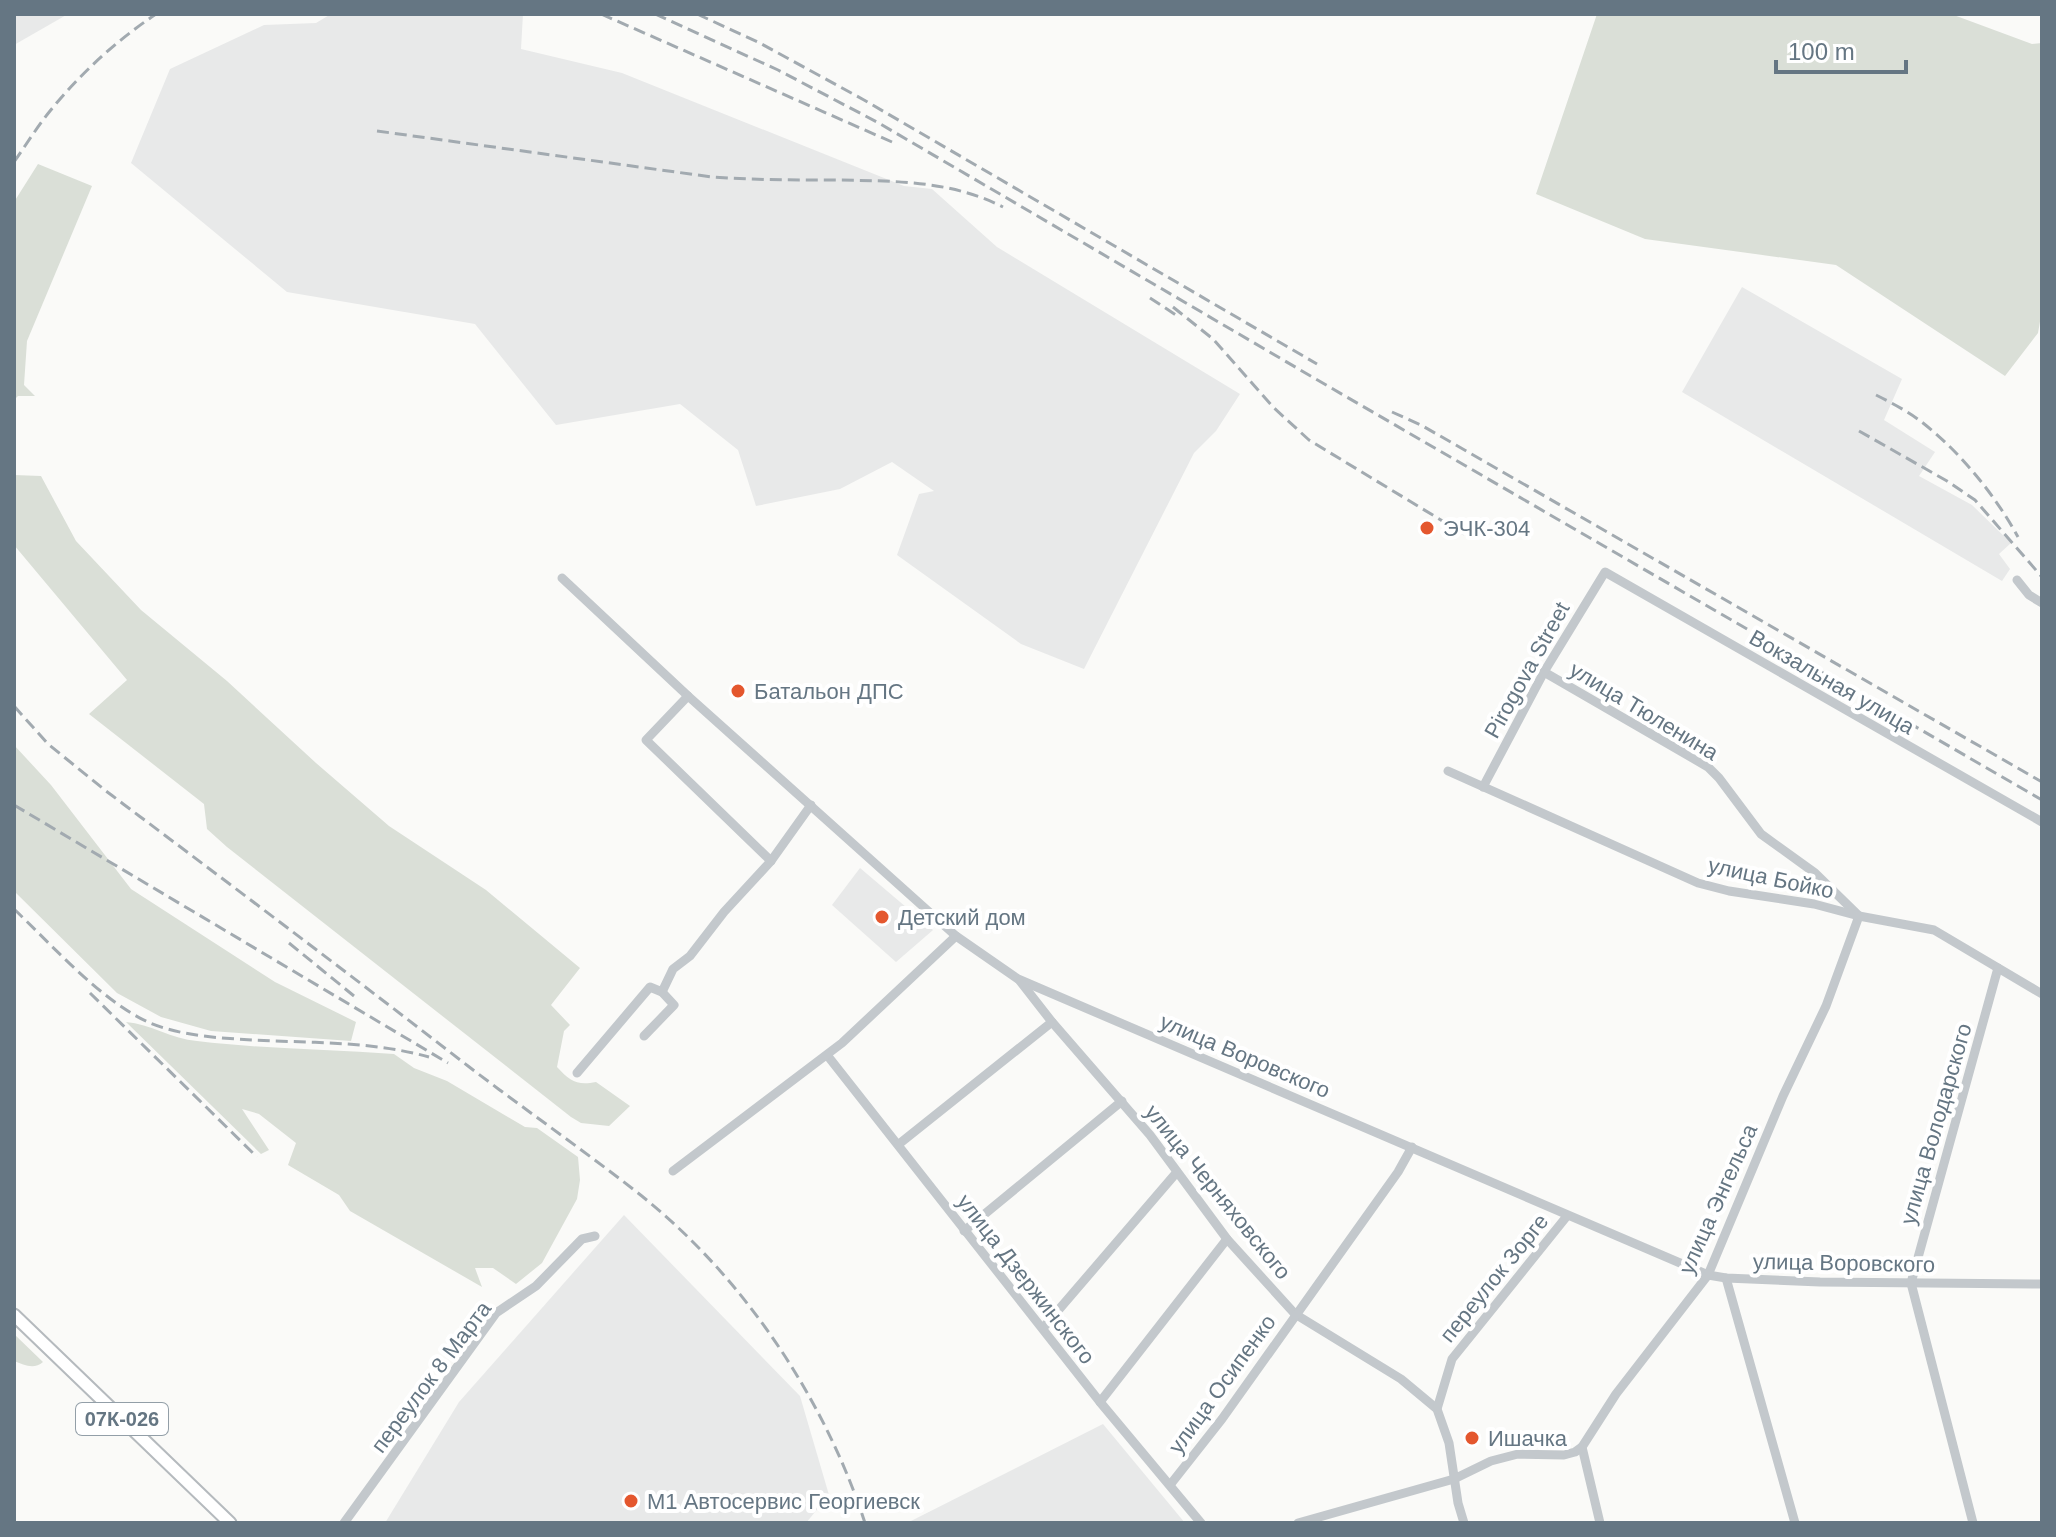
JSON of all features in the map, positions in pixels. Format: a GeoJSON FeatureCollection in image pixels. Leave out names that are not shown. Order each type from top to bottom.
{"type":"FeatureCollection","features":[{"type":"Feature","properties":{"kind":"main road","name":"07К-026"},"geometry":{"type":"LineString","coordinates":[[14,1315],[230,1523]]}},
{"type":"Feature","properties":{"kind":"street","name":"Pirogova Street"},"geometry":{"type":"LineString","coordinates":[[1483,787],[1544,672],[1605,572]]}},
{"type":"Feature","properties":{"kind":"street","name":"Вокзальная улица"},"geometry":{"type":"LineString","coordinates":[[1605,572],[2042,822]]}},
{"type":"Feature","properties":{"kind":"street","name":"улица Воровского"},"geometry":{"type":"LineString","coordinates":[[562,578],[688,696],[956,936],[1018,979],[1708,1275],[1820,1282],[2042,1284]]}},
{"type":"Feature","properties":{"kind":"street"},"geometry":{"type":"LineString","coordinates":[[2017,580],[2029,595],[2042,603]]}},
{"type":"Feature","properties":{"kind":"street","name":"улица Тюленина"},"geometry":{"type":"LineString","coordinates":[[1544,672],[1708,767],[1761,834],[1815,873],[1859,916]]}},
{"type":"Feature","properties":{"kind":"street"},"geometry":{"type":"LineString","coordinates":[[688,696],[646,740],[771,861]]}},
{"type":"Feature","properties":{"kind":"street","name":"улица Бойко"},"geometry":{"type":"LineString","coordinates":[[1448,771],[1698,883],[1934,930],[2042,994]]}},
{"type":"Feature","properties":{"kind":"street"},"geometry":{"type":"LineString","coordinates":[[662,992],[673,969],[690,956],[724,912],[771,861],[811,805]]}},
{"type":"Feature","properties":{"kind":"street","name":"улица Энгельса"},"geometry":{"type":"LineString","coordinates":[[1582,1447],[1616,1394],[1708,1275],[1783,1096],[1826,1006],[1859,916]]}},
{"type":"Feature","properties":{"kind":"street"},"geometry":{"type":"LineString","coordinates":[[673,1171],[827,1055],[956,936]]}},
{"type":"Feature","properties":{"kind":"street","name":"улица Володарского"},"geometry":{"type":"LineString","coordinates":[[1973,1523],[1911,1283],[1998,968]]}},
{"type":"Feature","properties":{"kind":"street","name":"улица Черняховского"},"geometry":{"type":"LineString","coordinates":[[1018,979],[1122,1101],[1227,1239],[1295,1314],[1401,1379],[1437,1409]]}},
{"type":"Feature","properties":{"kind":"street"},"geometry":{"type":"LineString","coordinates":[[577,1073],[650,987],[662,992],[674,1005],[644,1036]]}},
{"type":"Feature","properties":{"kind":"street"},"geometry":{"type":"LineString","coordinates":[[899,1144],[1052,1022]]}},
{"type":"Feature","properties":{"kind":"street","name":"улица Дзержинского"},"geometry":{"type":"LineString","coordinates":[[827,1055],[1100,1402],[1201,1523]]}},
{"type":"Feature","properties":{"kind":"street"},"geometry":{"type":"LineString","coordinates":[[964,1231],[1122,1101]]}},
{"type":"Feature","properties":{"kind":"street","name":"улица Осипенко"},"geometry":{"type":"LineString","coordinates":[[1170,1485],[1222,1419],[1398,1172],[1412,1147]]}},
{"type":"Feature","properties":{"kind":"street"},"geometry":{"type":"LineString","coordinates":[[1043,1328],[1177,1172]]}},
{"type":"Feature","properties":{"kind":"street","name":"переулок Зорге"},"geometry":{"type":"LineString","coordinates":[[1437,1409],[1452,1359],[1567,1216]]}},
{"type":"Feature","properties":{"kind":"street","name":"переулок 8 Марта"},"geometry":{"type":"LineString","coordinates":[[344,1523],[496,1313],[536,1286],[582,1239],[595,1236]]}},
{"type":"Feature","properties":{"kind":"street"},"geometry":{"type":"LineString","coordinates":[[1100,1402],[1227,1239]]}},
{"type":"Feature","properties":{"kind":"street"},"geometry":{"type":"LineString","coordinates":[[1726,1278],[1795,1523]]}},
{"type":"Feature","properties":{"kind":"street"},"geometry":{"type":"LineString","coordinates":[[1437,1409],[1449,1443],[1464,1523]]}},
{"type":"Feature","properties":{"kind":"street"},"geometry":{"type":"LineString","coordinates":[[1298,1523],[1454,1479],[1491,1461],[1518,1454],[1564,1455],[1582,1447],[1600,1523]]}},
{"type":"Feature","properties":{"kind":"shaded area"},"geometry":{"type":"Polygon","coordinates":[[[14,14],[68,14],[14,45],[14,14]]]}},
{"type":"Feature","properties":{"kind":"shaded area"},"geometry":{"type":"Polygon","coordinates":[[[331,14],[523,14],[521,49],[622,73],[904,186],[932,189],[997,247],[1240,394],[1216,431],[1194,453],[1084,669],[1021,644],[897,555],[919,494],[934,491],[892,462],[840,489],[756,506],[738,450],[680,404],[556,425],[475,324],[287,292],[131,163],[170,69],[264,25],[316,23],[331,14]]]}},
{"type":"Feature","properties":{"kind":"shaded area"},"geometry":{"type":"Polygon","coordinates":[[[1597,14],[1951,14],[2032,44],[2042,43],[2042,310],[2038,333],[2005,376],[1836,265],[1645,239],[1536,194],[1597,14]]]}},
{"type":"Feature","properties":{"kind":"shaded area"},"geometry":{"type":"Polygon","coordinates":[[[38,164],[92,186],[27,341],[24,385],[35,396],[18,396],[14,400],[14,202],[38,164]]]}},
{"type":"Feature","properties":{"kind":"shaded area"},"geometry":{"type":"Polygon","coordinates":[[[1742,287],[1902,379],[1884,420],[1935,452],[1919,476],[1972,505],[2011,543],[1999,554],[2010,569],[2002,581],[1682,392],[1742,287]]]}},
{"type":"Feature","properties":{"kind":"shaded area"},"geometry":{"type":"Polygon","coordinates":[[[14,475],[41,476],[76,541],[141,610],[227,681],[316,763],[389,826],[486,890],[580,968],[551,1005],[570,1025],[564,1031],[557,1067],[574,1081],[596,1082],[630,1106],[609,1126],[581,1123],[571,1117],[227,847],[207,829],[204,804],[89,714],[127,680],[14,545],[14,475]]]}},
{"type":"Feature","properties":{"kind":"shaded area"},"geometry":{"type":"Polygon","coordinates":[[[14,745],[51,785],[131,889],[275,982],[356,1022],[351,1041],[211,1031],[161,1017],[117,993],[14,891],[14,745]]]}},
{"type":"Feature","properties":{"kind":"shaded area","name":"Детский дом"},"geometry":{"type":"Polygon","coordinates":[[[860,868],[933,930],[896,962],[832,905],[860,868]]]}},
{"type":"Feature","properties":{"kind":"shaded area"},"geometry":{"type":"Polygon","coordinates":[[[126,1022],[197,1041],[394,1054],[414,1068],[447,1081],[525,1127],[537,1128],[578,1157],[580,1180],[577,1199],[542,1263],[516,1284],[493,1268],[475,1268],[482,1287],[350,1211],[339,1195],[288,1165],[296,1143],[259,1114],[242,1109],[269,1150],[261,1154],[126,1022]]]}},
{"type":"Feature","properties":{"kind":"shaded area"},"geometry":{"type":"Polygon","coordinates":[[[624,1215],[800,1396],[829,1495],[806,1523],[385,1523],[459,1402],[624,1215]]]}},
{"type":"Feature","properties":{"kind":"shaded area"},"geometry":{"type":"Polygon","coordinates":[[[14,1334],[43,1362],[33,1366],[14,1361],[14,1334]]]}},
{"type":"Feature","properties":{"kind":"shaded area"},"geometry":{"type":"Polygon","coordinates":[[[1103,1424],[1185,1523],[907,1523],[1103,1424]]]}},
{"type":"Feature","properties":{"kind":"railway"},"geometry":{"type":"LineString","coordinates":[[14,162],[45,117],[74,84],[127,35],[156,14]]}},
{"type":"Feature","properties":{"kind":"railway"},"geometry":{"type":"LineString","coordinates":[[601,14],[892,142]]}},
{"type":"Feature","properties":{"kind":"railway"},"geometry":{"type":"LineString","coordinates":[[655,14],[778,70],[877,122],[2042,800]]}},
{"type":"Feature","properties":{"kind":"railway"},"geometry":{"type":"LineString","coordinates":[[697,14],[758,42],[864,100],[1317,364]]}},
{"type":"Feature","properties":{"kind":"railway"},"geometry":{"type":"LineString","coordinates":[[377,131],[712,177],[921,184],[963,192],[1003,207]]}},
{"type":"Feature","properties":{"kind":"railway"},"geometry":{"type":"LineString","coordinates":[[1150,298],[1179,317]]}},
{"type":"Feature","properties":{"kind":"railway"},"geometry":{"type":"LineString","coordinates":[[1173,307],[1213,339],[1273,407],[1309,440],[1464,534]]}},
{"type":"Feature","properties":{"kind":"railway"},"geometry":{"type":"LineString","coordinates":[[1876,395],[1918,419],[1951,448],[1988,490],[2018,537]]}},
{"type":"Feature","properties":{"kind":"railway"},"geometry":{"type":"LineString","coordinates":[[1392,412],[1421,425],[2042,782]]}},
{"type":"Feature","properties":{"kind":"railway"},"geometry":{"type":"LineString","coordinates":[[1859,431],[1975,500],[2042,577]]}},
{"type":"Feature","properties":{"kind":"railway"},"geometry":{"type":"LineString","coordinates":[[14,706],[48,744],[106,791],[638,1193],[676,1226],[712,1261],[745,1300],[803,1385],[848,1476],[865,1523]]}},
{"type":"Feature","properties":{"kind":"railway"},"geometry":{"type":"LineString","coordinates":[[14,805],[448,1063]]}},
{"type":"Feature","properties":{"kind":"railway"},"geometry":{"type":"LineString","coordinates":[[14,909],[96,987],[150,1023],[188,1034],[364,1045],[429,1057]]}},
{"type":"Feature","properties":{"kind":"railway"},"geometry":{"type":"LineString","coordinates":[[289,943],[354,996]]}},
{"type":"Feature","properties":{"kind":"railway"},"geometry":{"type":"LineString","coordinates":[[90,993],[257,1157]]}},
{"type":"Feature","properties":{"kind":"place","name":"ЭЧК-304"},"geometry":{"type":"Point","coordinates":[1427,528]}},
{"type":"Feature","properties":{"kind":"place","name":"Батальон ДПС"},"geometry":{"type":"Point","coordinates":[738,691]}},
{"type":"Feature","properties":{"kind":"place","name":"Детский дом"},"geometry":{"type":"Point","coordinates":[882,917]}},
{"type":"Feature","properties":{"kind":"place","name":"Ишачка"},"geometry":{"type":"Point","coordinates":[1472,1438]}},
{"type":"Feature","properties":{"kind":"place","name":"М1 Автосервис Георгиевск"},"geometry":{"type":"Point","coordinates":[631,1501]}}]}
